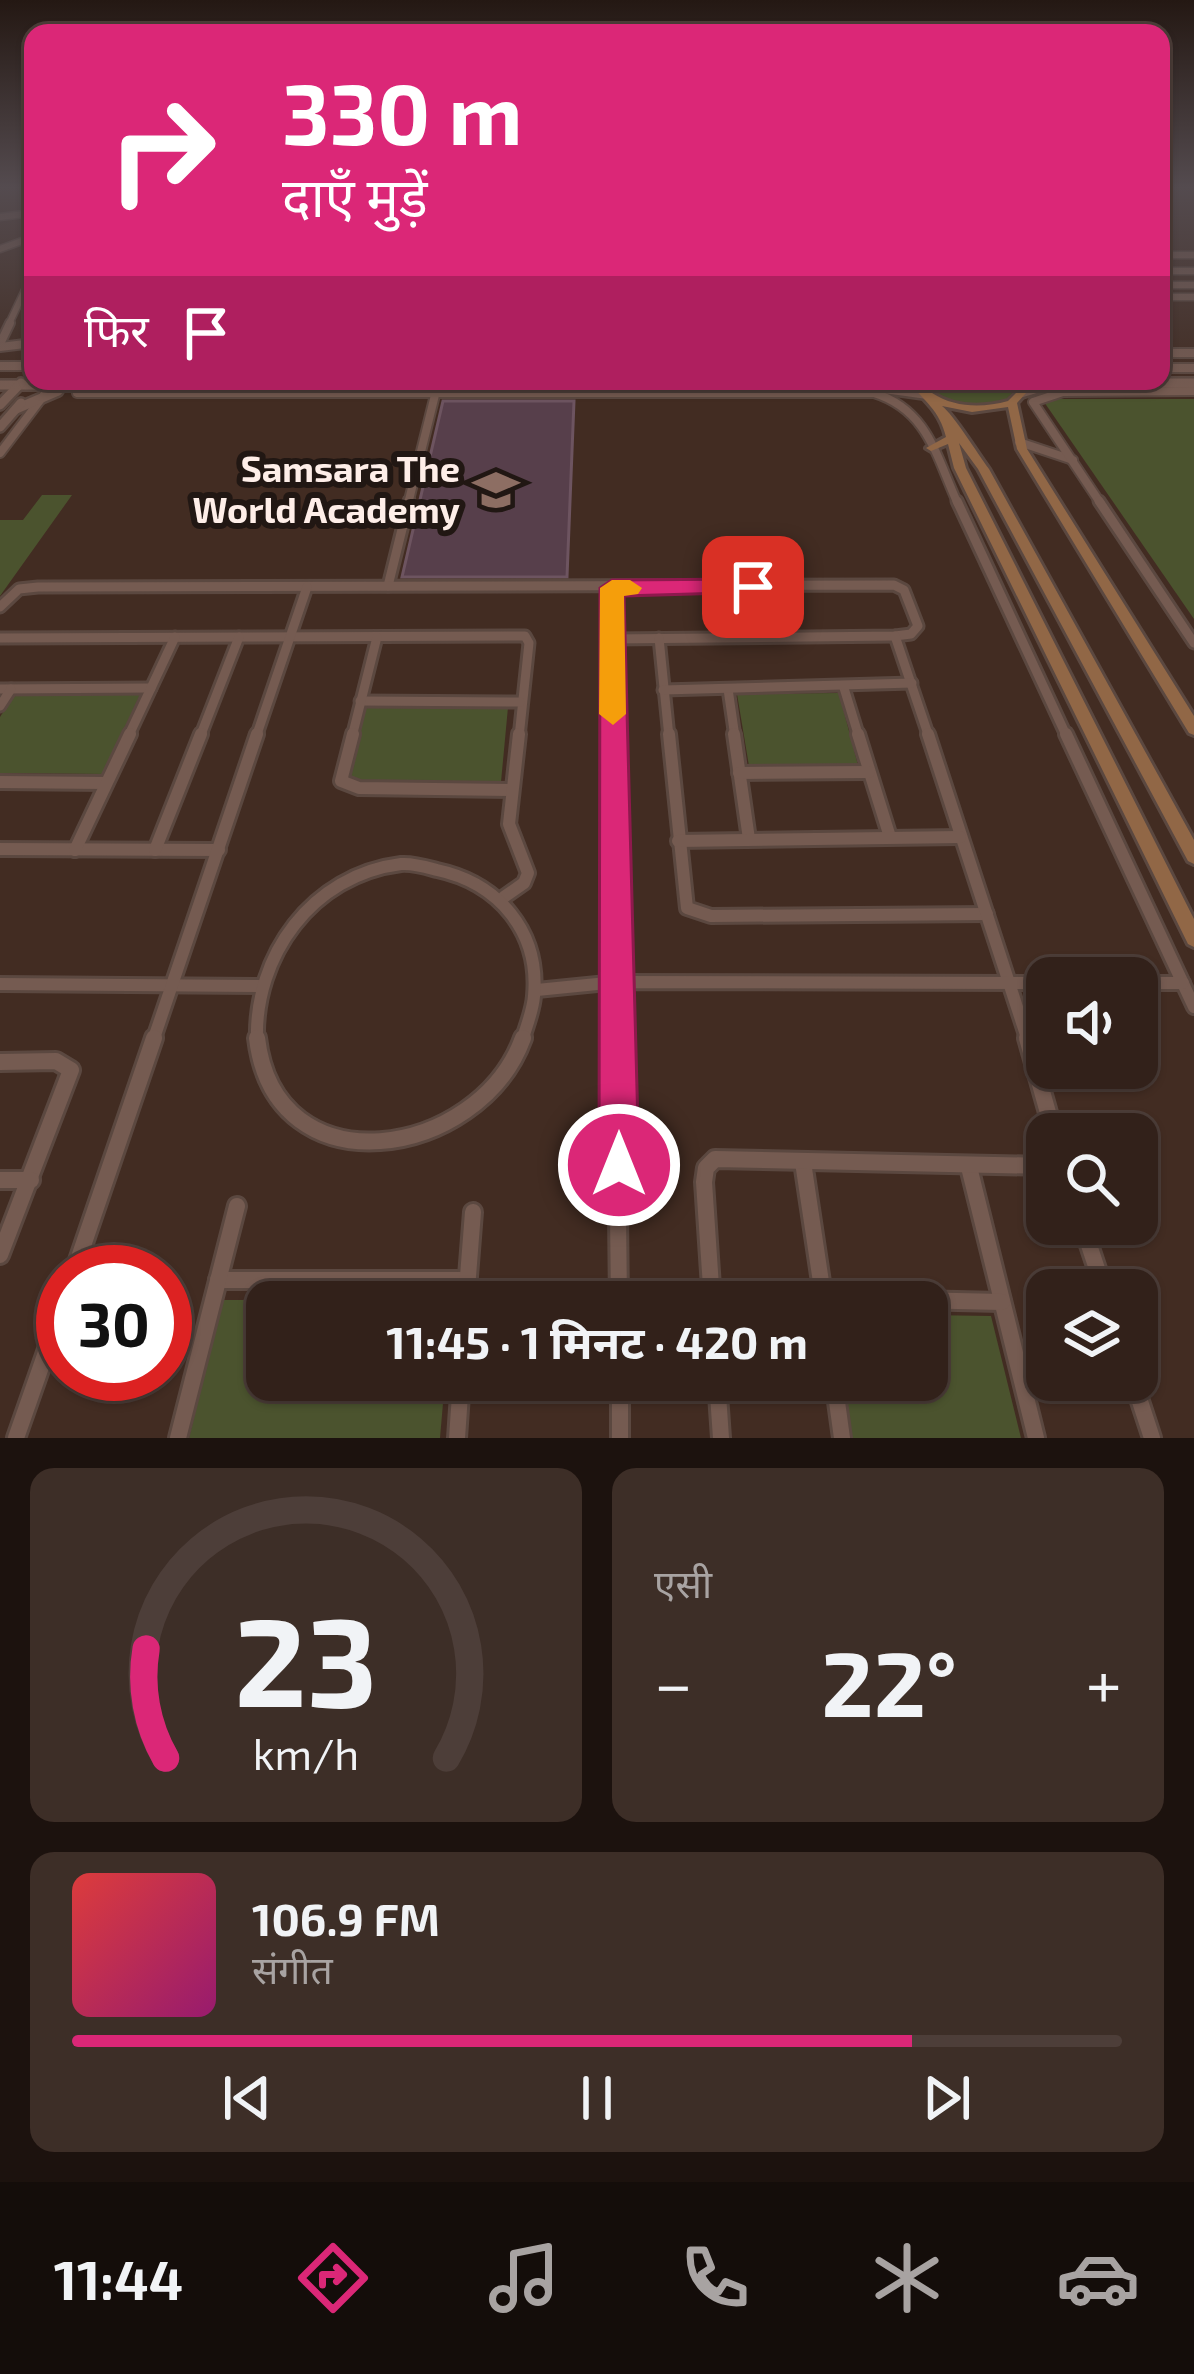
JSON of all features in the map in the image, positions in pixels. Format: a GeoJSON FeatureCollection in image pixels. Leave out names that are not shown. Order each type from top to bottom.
{"type":"FeatureCollection","features":[{"type":"Feature","properties":{"kind":"main road"},"geometry":{"type":"LineString","coordinates":[[922,390],[945,412],[983,469],[1194,856]]}},
{"type":"Feature","properties":{"kind":"main road"},"geometry":{"type":"LineString","coordinates":[[928,396],[974,409],[1017,392],[1019,442],[1194,729]]}},
{"type":"Feature","properties":{"kind":"main road"},"geometry":{"type":"LineString","coordinates":[[945,412],[959,468],[1194,938]]}},
{"type":"Feature","properties":{"kind":"main road"},"geometry":{"type":"LineString","coordinates":[[931,448],[952,438]]}},
{"type":"Feature","properties":{"kind":"street"},"geometry":{"type":"LineString","coordinates":[[0,345],[24,293]]}},
{"type":"Feature","properties":{"kind":"street"},"geometry":{"type":"LineString","coordinates":[[0,427],[28,390]]}},
{"type":"Feature","properties":{"kind":"street"},"geometry":{"type":"LineString","coordinates":[[0,453],[29,390]]}},
{"type":"Feature","properties":{"kind":"street"},"geometry":{"type":"LineString","coordinates":[[78,390],[208,395],[752,390]]}},
{"type":"Feature","properties":{"kind":"street"},"geometry":{"type":"LineString","coordinates":[[204,390],[208,395]]}},
{"type":"Feature","properties":{"kind":"street"},"geometry":{"type":"LineString","coordinates":[[225,395],[233,390]]}},
{"type":"Feature","properties":{"kind":"street"},"geometry":{"type":"LineString","coordinates":[[825,390],[893,397],[916,413],[1194,1007]]}},
{"type":"Feature","properties":{"kind":"street"},"geometry":{"type":"LineString","coordinates":[[831,390],[928,396]]}},
{"type":"Feature","properties":{"kind":"street"},"geometry":{"type":"LineString","coordinates":[[1090,390],[1038,398],[1035,405],[1194,643]]}},
{"type":"Feature","properties":{"kind":"street"},"geometry":{"type":"LineString","coordinates":[[388,586],[435,395]]}},
{"type":"Feature","properties":{"kind":"street"},"geometry":{"type":"LineString","coordinates":[[1019,442],[1073,460]]}},
{"type":"Feature","properties":{"kind":"street"},"geometry":{"type":"LineString","coordinates":[[0,607],[19,589],[38,586],[894,585],[904,590],[918,626],[911,634],[895,636],[612,639]]}},
{"type":"Feature","properties":{"kind":"street"},"geometry":{"type":"LineString","coordinates":[[83,1245],[307,587]]}},
{"type":"Feature","properties":{"kind":"street"},"geometry":{"type":"LineString","coordinates":[[612,588],[620,1281]]}},
{"type":"Feature","properties":{"kind":"street"},"geometry":{"type":"LineString","coordinates":[[0,638],[525,636],[529,643],[508,824],[528,873],[524,883],[504,897]]}},
{"type":"Feature","properties":{"kind":"street"},"geometry":{"type":"LineString","coordinates":[[895,636],[1011,983],[1048,1113]]}},
{"type":"Feature","properties":{"kind":"street"},"geometry":{"type":"LineString","coordinates":[[75,850],[175,637]]}},
{"type":"Feature","properties":{"kind":"street"},"geometry":{"type":"LineString","coordinates":[[155,850],[239,637]]}},
{"type":"Feature","properties":{"kind":"street"},"geometry":{"type":"LineString","coordinates":[[377,637],[340,776],[345,785],[509,790]]}},
{"type":"Feature","properties":{"kind":"street"},"geometry":{"type":"LineString","coordinates":[[658,638],[683,903],[692,913],[987,914]]}},
{"type":"Feature","properties":{"kind":"street"},"geometry":{"type":"LineString","coordinates":[[663,690],[912,683]]}},
{"type":"Feature","properties":{"kind":"street"},"geometry":{"type":"LineString","coordinates":[[0,706],[6,689],[151,688]]}},
{"type":"Feature","properties":{"kind":"street"},"geometry":{"type":"LineString","coordinates":[[844,688],[890,837]]}},
{"type":"Feature","properties":{"kind":"street"},"geometry":{"type":"LineString","coordinates":[[728,689],[748,839]]}},
{"type":"Feature","properties":{"kind":"street"},"geometry":{"type":"LineString","coordinates":[[360,701],[520,702]]}},
{"type":"Feature","properties":{"kind":"street"},"geometry":{"type":"LineString","coordinates":[[739,773],[869,772]]}},
{"type":"Feature","properties":{"kind":"street"},"geometry":{"type":"LineString","coordinates":[[0,782],[106,783]]}},
{"type":"Feature","properties":{"kind":"street"},"geometry":{"type":"LineString","coordinates":[[678,841],[960,837]]}},
{"type":"Feature","properties":{"kind":"street"},"geometry":{"type":"LineString","coordinates":[[0,849],[219,850]]}},
{"type":"Feature","properties":{"kind":"street"},"geometry":{"type":"LineString","coordinates":[[406,863],[442,865],[476,877],[504,897],[530,938],[537,990],[527,1035],[503,1078],[466,1114],[420,1137],[371,1145],[325,1136],[287,1111],[263,1074],[254,1030],[260,986],[276,947],[302,914],[334,888],[369,871],[406,863]]}},
{"type":"Feature","properties":{"kind":"street"},"geometry":{"type":"LineString","coordinates":[[537,990],[617,982],[1026,983]]}},
{"type":"Feature","properties":{"kind":"street"},"geometry":{"type":"LineString","coordinates":[[1158,983],[1183,983]]}},
{"type":"Feature","properties":{"kind":"street"},"geometry":{"type":"LineString","coordinates":[[0,984],[260,986]]}},
{"type":"Feature","properties":{"kind":"street"},"geometry":{"type":"LineString","coordinates":[[0,1062],[56,1061],[71,1070],[0,1256]]}},
{"type":"Feature","properties":{"kind":"street"},"geometry":{"type":"LineString","coordinates":[[711,1281],[706,1168],[715,1159],[1026,1166]]}},
{"type":"Feature","properties":{"kind":"street"},"geometry":{"type":"LineString","coordinates":[[803,1162],[821,1281]]}},
{"type":"Feature","properties":{"kind":"street"},"geometry":{"type":"LineString","coordinates":[[969,1167],[1036,1438]]}},
{"type":"Feature","properties":{"kind":"street"},"geometry":{"type":"LineString","coordinates":[[0,1180],[31,1180]]}},
{"type":"Feature","properties":{"kind":"street"},"geometry":{"type":"LineString","coordinates":[[178,1438],[237,1207]]}},
{"type":"Feature","properties":{"kind":"street"},"geometry":{"type":"LineString","coordinates":[[218,1280],[468,1280],[472,1212]]}},
{"type":"Feature","properties":{"kind":"street"},"geometry":{"type":"LineString","coordinates":[[948,1301],[1002,1302]]}},
{"type":"Feature","properties":{"kind":"street"},"geometry":{"type":"LineString","coordinates":[[16,1438],[36,1381]]}},
{"type":"Feature","properties":{"kind":"street"},"geometry":{"type":"LineString","coordinates":[[457,1438],[460,1401]]}},
{"type":"Feature","properties":{"kind":"street"},"geometry":{"type":"LineString","coordinates":[[620,1401],[620,1438]]}},
{"type":"Feature","properties":{"kind":"street"},"geometry":{"type":"LineString","coordinates":[[718,1401],[721,1438]]}},
{"type":"Feature","properties":{"kind":"street"},"geometry":{"type":"LineString","coordinates":[[837,1401],[842,1438]]}},
{"type":"Feature","properties":{"kind":"street"},"geometry":{"type":"LineString","coordinates":[[1140,1401],[1152,1438]]}},
{"type":"Feature","properties":{"kind":"green space"},"geometry":{"type":"Polygon","coordinates":[[[930,390],[1014,390],[995,405],[981,407],[930,390]]]}},
{"type":"Feature","properties":{"kind":"green space"},"geometry":{"type":"Polygon","coordinates":[[[1042,399],[1194,399],[1194,619],[1042,399]]]}},
{"type":"Feature","properties":{"kind":"green space"},"geometry":{"type":"Polygon","coordinates":[[[42,495],[72,495],[0,596],[0,520],[23,520],[42,495]]]}},
{"type":"Feature","properties":{"kind":"green space"},"geometry":{"type":"Polygon","coordinates":[[[839,693],[858,765],[749,766],[737,694],[839,693]]]}},
{"type":"Feature","properties":{"kind":"green space"},"geometry":{"type":"Polygon","coordinates":[[[14,695],[140,695],[103,774],[0,773],[0,717],[14,695]]]}},
{"type":"Feature","properties":{"kind":"green space"},"geometry":{"type":"Polygon","coordinates":[[[364,706],[508,707],[501,782],[346,782],[364,706]]]}},
{"type":"Feature","properties":{"kind":"green space"},"geometry":{"type":"Polygon","coordinates":[[[222,1300],[246,1300],[246,1401],[443,1401],[440,1438],[189,1438],[222,1300]]]}},
{"type":"Feature","properties":{"kind":"green space"},"geometry":{"type":"Polygon","coordinates":[[[948,1315],[991,1316],[1021,1438],[852,1438],[846,1401],[948,1401],[948,1315]]]}},
{"type":"Feature","properties":{"kind":"building","name":"Samsara The World Academy"},"geometry":{"type":"Polygon","coordinates":[[[443,401],[574,401],[567,577],[402,577],[443,401]]]}},
{"type":"Feature","properties":{"kind":"slow traffic"},"geometry":{"type":"LineString","coordinates":[[613,714],[612,588],[630,588]]}},
{"type":"Feature","properties":{"kind":"place","name":"Samsara The World Academy"},"geometry":{"type":"Point","coordinates":[496,490]}},
{"type":"Feature","properties":{"kind":"route"},"geometry":{"type":"LineString","coordinates":[[619,1165],[612,588],[753,587]]}}]}
